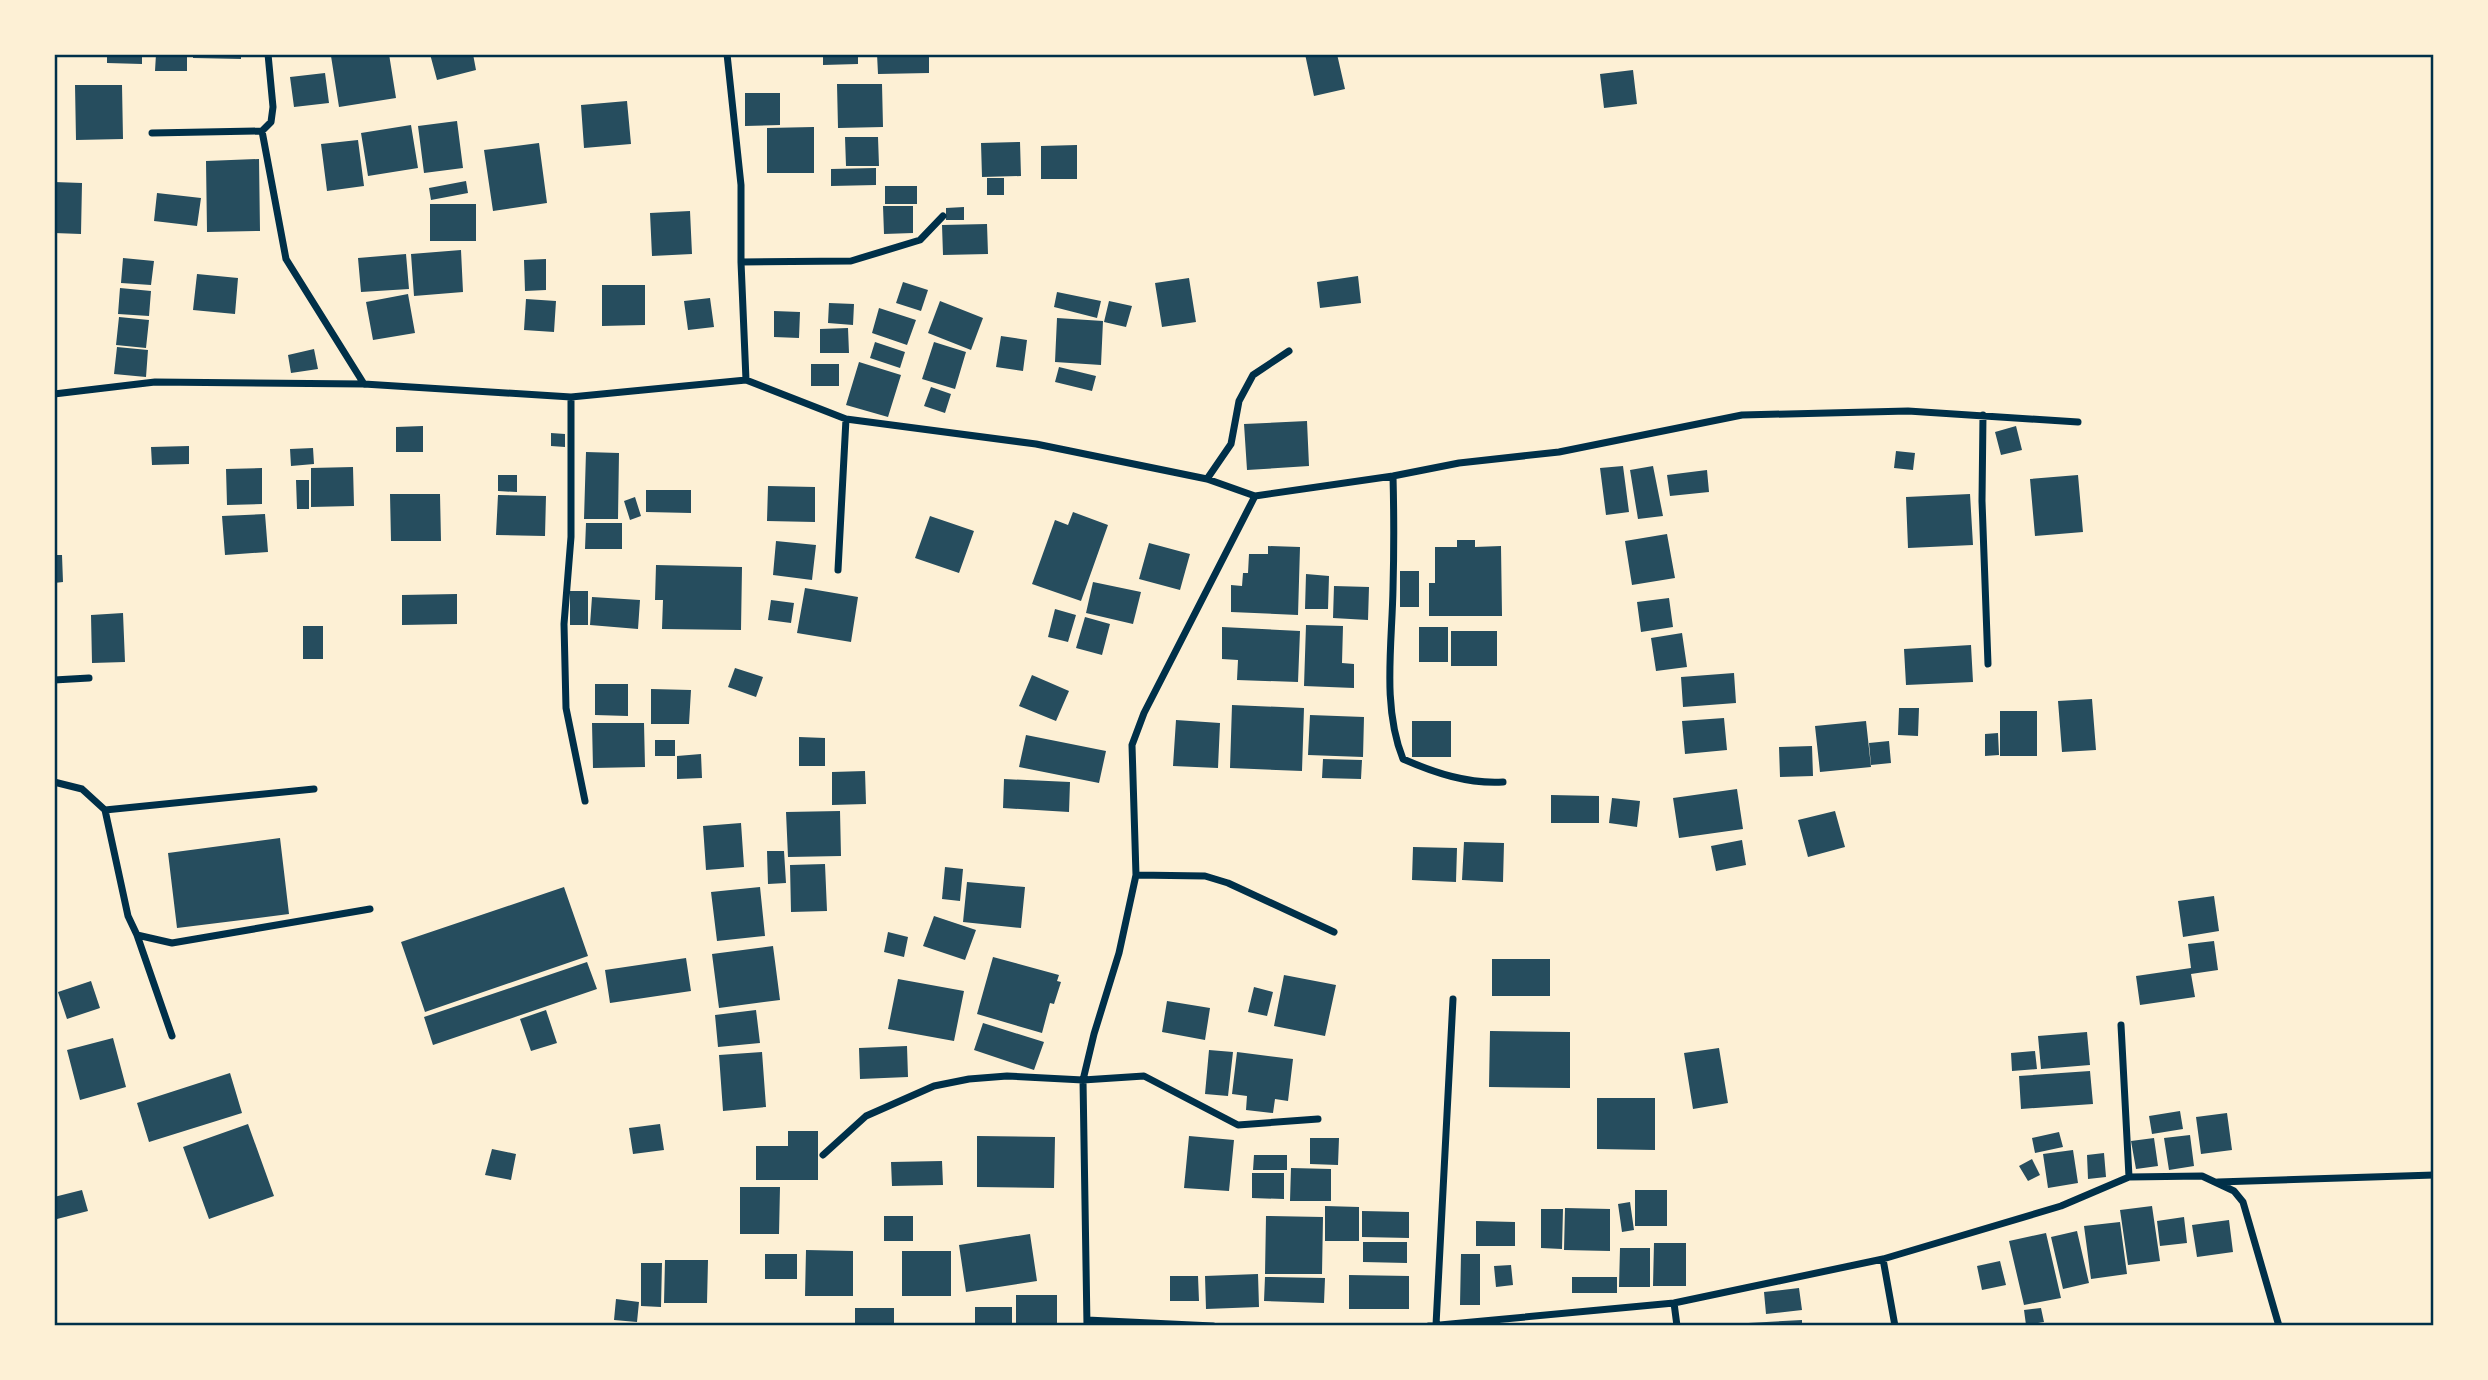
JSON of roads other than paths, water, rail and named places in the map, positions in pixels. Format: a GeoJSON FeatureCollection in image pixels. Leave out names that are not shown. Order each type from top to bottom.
{"type":"FeatureCollection","features":[{"type":"Feature","properties":{"kind":"street"},"geometry":{"type":"LineString","coordinates":[[152,133],[262,131],[271,122],[273,107],[268,54]]}},
{"type":"Feature","properties":{"kind":"street"},"geometry":{"type":"LineString","coordinates":[[727,54],[741,185],[746,380]]}},
{"type":"Feature","properties":{"kind":"street"},"geometry":{"type":"LineString","coordinates":[[262,131],[286,259],[364,384]]}},
{"type":"Feature","properties":{"kind":"street"},"geometry":{"type":"LineString","coordinates":[[741,262],[851,261],[920,240],[943,216]]}},
{"type":"Feature","properties":{"kind":"street"},"geometry":{"type":"LineString","coordinates":[[1207,479],[1231,444],[1239,401],[1254,375],[1289,351]]}},
{"type":"Feature","properties":{"kind":"street"},"geometry":{"type":"LineString","coordinates":[[54,394],[155,382],[364,384],[571,397],[746,380],[846,419],[1036,444],[1207,479],[1255,496],[1393,476],[1459,463],[1559,452],[1742,415],[1908,411],[2078,422]]}},
{"type":"Feature","properties":{"kind":"street"},"geometry":{"type":"LineString","coordinates":[[571,397],[570,537],[564,624],[566,708],[585,801]]}},
{"type":"Feature","properties":{"kind":"street"},"geometry":{"type":"LineString","coordinates":[[1983,415],[1982,501],[1988,664]]}},
{"type":"Feature","properties":{"kind":"street"},"geometry":{"type":"LineString","coordinates":[[838,570],[846,419]]}},
{"type":"Feature","properties":{"kind":"street"},"geometry":{"type":"LineString","coordinates":[[1393,476],[1390,686],[1395,739],[1403,760],[1479,783],[1503,782]]}},
{"type":"Feature","properties":{"kind":"street"},"geometry":{"type":"LineString","coordinates":[[1213,1326],[1087,1323],[1083,1080],[1119,953],[1136,874],[1132,745],[1144,713],[1255,496]]}},
{"type":"Feature","properties":{"kind":"street"},"geometry":{"type":"LineString","coordinates":[[54,680],[89,678]]}},
{"type":"Feature","properties":{"kind":"street"},"geometry":{"type":"LineString","coordinates":[[54,782],[82,789],[105,810],[128,916],[172,1036]]}},
{"type":"Feature","properties":{"kind":"street"},"geometry":{"type":"LineString","coordinates":[[105,810],[314,789]]}},
{"type":"Feature","properties":{"kind":"street"},"geometry":{"type":"LineString","coordinates":[[1136,874],[1205,876],[1228,883],[1334,932]]}},
{"type":"Feature","properties":{"kind":"street"},"geometry":{"type":"LineString","coordinates":[[137,935],[172,943],[370,909]]}},
{"type":"Feature","properties":{"kind":"street"},"geometry":{"type":"LineString","coordinates":[[1453,999],[1433,1325],[1674,1303],[1883,1259],[2061,1206],[2129,1177],[2186,1175],[2203,1176],[2217,1182],[2234,1191],[2244,1202],[2279,1326]]}},
{"type":"Feature","properties":{"kind":"street"},"geometry":{"type":"LineString","coordinates":[[2121,1025],[2129,1177]]}},
{"type":"Feature","properties":{"kind":"street"},"geometry":{"type":"LineString","coordinates":[[823,1155],[866,1116],[934,1086],[969,1079],[1007,1076],[1083,1080],[1144,1076],[1238,1125],[1318,1119]]}},
{"type":"Feature","properties":{"kind":"street"},"geometry":{"type":"LineString","coordinates":[[2217,1182],[2434,1175]]}},
{"type":"Feature","properties":{"kind":"street"},"geometry":{"type":"LineString","coordinates":[[1883,1259],[1895,1326]]}},
{"type":"Feature","properties":{"kind":"street"},"geometry":{"type":"LineString","coordinates":[[1674,1303],[1677,1326]]}}]}
